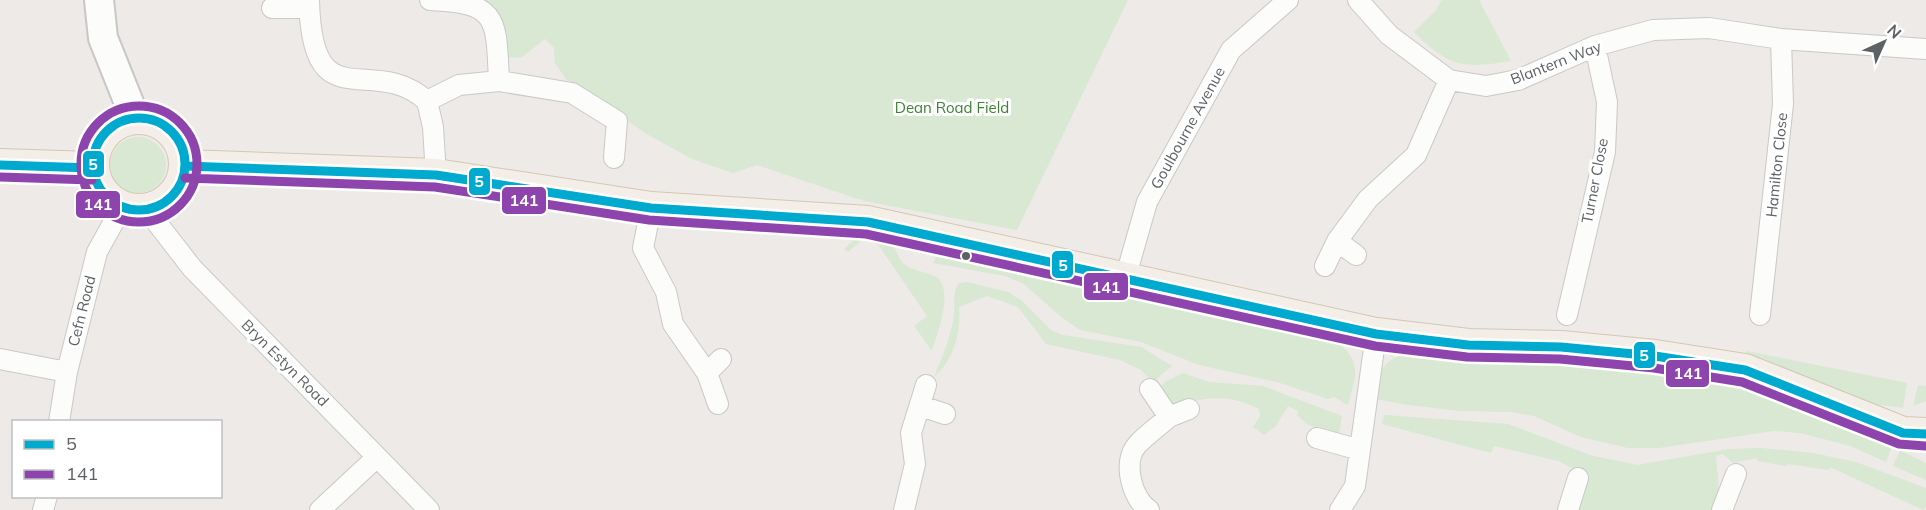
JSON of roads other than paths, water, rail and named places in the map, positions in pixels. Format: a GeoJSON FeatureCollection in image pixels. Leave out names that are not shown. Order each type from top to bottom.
{"type":"FeatureCollection","features":[{"type":"Feature","properties":{"kind":"main road"},"geometry":{"type":"LineString","coordinates":[[99,0],[103,38],[135,118]]}},
{"type":"Feature","properties":{"kind":"main road"},"geometry":{"type":"LineString","coordinates":[[135,118],[150,120],[164,126],[176,137],[183,150],[185,166],[182,181],[174,194],[162,204],[135,208],[108,199],[100,190],[92,168],[94,153],[104,135],[121,122],[135,118]]}},
{"type":"Feature","properties":{"kind":"main road"},"geometry":{"type":"LineString","coordinates":[[0,165],[92,168]]}},
{"type":"Feature","properties":{"kind":"main road"},"geometry":{"type":"LineString","coordinates":[[185,166],[436,175],[651,207],[868,222],[1376,334],[1468,345],[1561,347],[1656,356],[1745,370],[1903,433],[1926,434]]}},
{"type":"Feature","properties":{"kind":"street"},"geometry":{"type":"LineString","coordinates":[[430,0],[463,1],[484,10],[496,30],[499,81]]}},
{"type":"Feature","properties":{"kind":"street","name":"Goulbourne Avenue"},"geometry":{"type":"LineString","coordinates":[[1125,279],[1147,202],[1231,50],[1288,0]]}},
{"type":"Feature","properties":{"kind":"street","name":"Blantern Way"},"geometry":{"type":"LineString","coordinates":[[1358,0],[1389,35],[1449,80],[1486,86],[1518,80],[1595,46],[1653,30],[1709,28],[1781,39],[1926,49]]}},
{"type":"Feature","properties":{"kind":"street"},"geometry":{"type":"LineString","coordinates":[[272,8],[309,4],[315,53],[327,70],[347,79],[396,84],[413,89],[427,101],[433,127],[436,175]]}},
{"type":"Feature","properties":{"kind":"street","name":"Hamilton Close"},"geometry":{"type":"LineString","coordinates":[[1760,315],[1773,293],[1782,104],[1781,39]]}},
{"type":"Feature","properties":{"kind":"street","name":"Turner Close"},"geometry":{"type":"LineString","coordinates":[[1567,315],[1605,152],[1607,102],[1595,46]]}},
{"type":"Feature","properties":{"kind":"street"},"geometry":{"type":"LineString","coordinates":[[1325,266],[1337,241],[1368,200],[1416,155],[1449,80]]}},
{"type":"Feature","properties":{"kind":"street"},"geometry":{"type":"LineString","coordinates":[[427,101],[459,86],[499,81],[572,93],[617,121],[614,158]]}},
{"type":"Feature","properties":{"kind":"street"},"geometry":{"type":"LineString","coordinates":[[651,207],[643,248],[666,292],[673,324],[707,373],[718,404]]}},
{"type":"Feature","properties":{"kind":"street","name":"Cefn Road"},"geometry":{"type":"LineString","coordinates":[[59,420],[67,372],[97,252],[135,208]]}},
{"type":"Feature","properties":{"kind":"street","name":"Bryn Estyn Road"},"geometry":{"type":"LineString","coordinates":[[135,208],[429,510]]}},
{"type":"Feature","properties":{"kind":"street"},"geometry":{"type":"LineString","coordinates":[[1337,241],[1356,255]]}},
{"type":"Feature","properties":{"kind":"street"},"geometry":{"type":"LineString","coordinates":[[1340,510],[1355,486],[1376,334]]}},
{"type":"Feature","properties":{"kind":"street"},"geometry":{"type":"LineString","coordinates":[[0,359],[67,372]]}},
{"type":"Feature","properties":{"kind":"street"},"geometry":{"type":"LineString","coordinates":[[707,373],[722,359]]}},
{"type":"Feature","properties":{"kind":"street"},"geometry":{"type":"LineString","coordinates":[[904,510],[915,464],[911,432],[926,385]]}},
{"type":"Feature","properties":{"kind":"street"},"geometry":{"type":"LineString","coordinates":[[1150,389],[1169,417]]}},
{"type":"Feature","properties":{"kind":"street"},"geometry":{"type":"LineString","coordinates":[[921,406],[945,414]]}},
{"type":"Feature","properties":{"kind":"street"},"geometry":{"type":"LineString","coordinates":[[1149,510],[1133,491],[1130,467],[1134,447],[1169,417],[1189,409]]}},
{"type":"Feature","properties":{"kind":"street"},"geometry":{"type":"LineString","coordinates":[[1317,438],[1360,450]]}},
{"type":"Feature","properties":{"kind":"street"},"geometry":{"type":"LineString","coordinates":[[320,510],[378,457]]}},
{"type":"Feature","properties":{"kind":"street"},"geometry":{"type":"LineString","coordinates":[[1722,510],[1736,474]]}},
{"type":"Feature","properties":{"kind":"street"},"geometry":{"type":"LineString","coordinates":[[1568,510],[1578,478]]}},
{"type":"Feature","properties":{"kind":"park label","name":"Dean Road Field"},"geometry":{"type":"Point","coordinates":[952,108]}}]}
